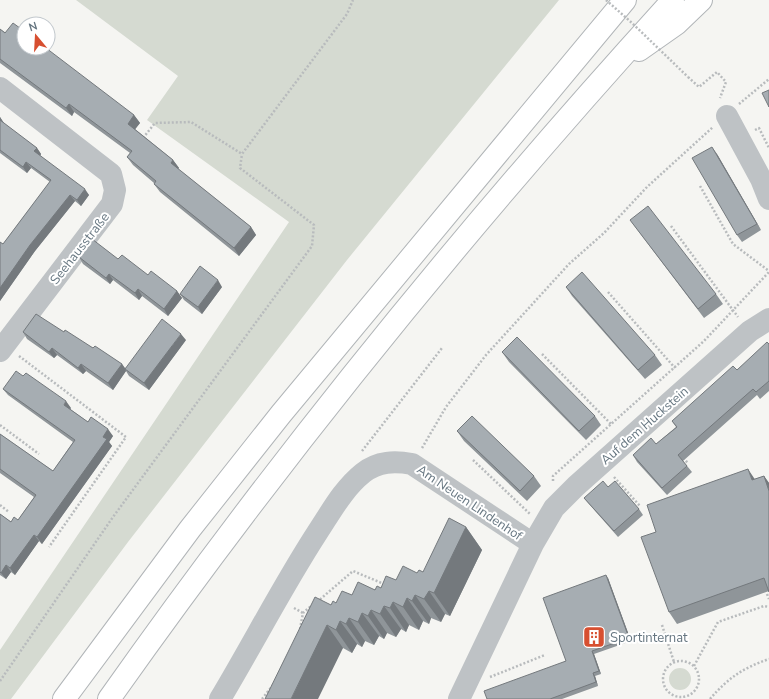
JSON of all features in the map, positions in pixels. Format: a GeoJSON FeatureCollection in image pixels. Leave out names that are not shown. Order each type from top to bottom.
{"type":"FeatureCollection","features":[{"type":"Feature","properties":{"kind":"highway"},"geometry":{"type":"LineString","coordinates":[[109,699],[198,576],[311,427],[454,250],[603,77],[673,0]]}},
{"type":"Feature","properties":{"kind":"highway"},"geometry":{"type":"LineString","coordinates":[[603,77],[676,24],[701,0]]}},
{"type":"Feature","properties":{"kind":"highway"},"geometry":{"type":"LineString","coordinates":[[64,699],[190,529],[281,414],[618,1]]}},
{"type":"Feature","properties":{"kind":"street","name":"Seehausstraße"},"geometry":{"type":"LineString","coordinates":[[0,88],[111,174],[115,190],[112,204],[2,348]]}},
{"type":"Feature","properties":{"kind":"street"},"geometry":{"type":"LineString","coordinates":[[727,116],[761,179],[769,199]]}},
{"type":"Feature","properties":{"kind":"street","name":"Auf dem Huckstein"},"geometry":{"type":"LineString","coordinates":[[538,535],[554,508],[601,463],[750,331],[769,319]]}},
{"type":"Feature","properties":{"kind":"street","name":"Am Neuen Lindenhof"},"geometry":{"type":"LineString","coordinates":[[220,699],[299,562],[344,491],[364,472],[379,464],[395,461],[412,464],[538,535],[461,693]]}},
{"type":"Feature","properties":{"kind":"path"},"geometry":{"type":"LineString","coordinates":[[0,681],[113,517],[312,246],[314,225],[240,168],[242,154],[346,14],[353,0]]}},
{"type":"Feature","properties":{"kind":"path"},"geometry":{"type":"LineString","coordinates":[[618,1],[632,23],[699,87],[717,72],[726,82],[720,98],[727,116]]}},
{"type":"Feature","properties":{"kind":"path"},"geometry":{"type":"LineString","coordinates":[[412,464],[446,407],[486,355],[569,264],[604,233],[647,187],[769,79]]}},
{"type":"Feature","properties":{"kind":"path"},"geometry":{"type":"LineString","coordinates":[[141,141],[155,122],[190,122],[242,154]]}},
{"type":"Feature","properties":{"kind":"path"},"geometry":{"type":"LineString","coordinates":[[554,508],[553,476],[674,368],[733,311],[769,272],[733,244],[700,186]]}},
{"type":"Feature","properties":{"kind":"path"},"geometry":{"type":"LineString","coordinates":[[671,226],[733,311],[750,331]]}},
{"type":"Feature","properties":{"kind":"path"},"geometry":{"type":"LineString","coordinates":[[608,292],[690,385]]}},
{"type":"Feature","properties":{"kind":"path"},"geometry":{"type":"LineString","coordinates":[[2,348],[126,437],[49,548]]}},
{"type":"Feature","properties":{"kind":"path"},"geometry":{"type":"LineString","coordinates":[[357,457],[442,348]]}},
{"type":"Feature","properties":{"kind":"path"},"geometry":{"type":"LineString","coordinates":[[542,354],[626,441]]}},
{"type":"Feature","properties":{"kind":"path"},"geometry":{"type":"LineString","coordinates":[[0,425],[39,454]]}},
{"type":"Feature","properties":{"kind":"path"},"geometry":{"type":"LineString","coordinates":[[678,452],[688,463]]}},
{"type":"Feature","properties":{"kind":"path"},"geometry":{"type":"LineString","coordinates":[[473,460],[538,535]]}},
{"type":"Feature","properties":{"kind":"path"},"geometry":{"type":"LineString","coordinates":[[601,463],[640,506]]}},
{"type":"Feature","properties":{"kind":"path"},"geometry":{"type":"LineString","coordinates":[[0,505],[9,512]]}},
{"type":"Feature","properties":{"kind":"path"},"geometry":{"type":"LineString","coordinates":[[299,632],[303,613],[353,571],[386,584]]}},
{"type":"Feature","properties":{"kind":"path"},"geometry":{"type":"LineString","coordinates":[[767,594],[769,598]]}},
{"type":"Feature","properties":{"kind":"path"},"geometry":{"type":"LineString","coordinates":[[694,666],[718,622],[764,606],[769,607]]}},
{"type":"Feature","properties":{"kind":"path"},"geometry":{"type":"LineString","coordinates":[[662,625],[674,662]]}},
{"type":"Feature","properties":{"kind":"path"},"geometry":{"type":"LineString","coordinates":[[461,693],[545,655]]}},
{"type":"Feature","properties":{"kind":"path"},"geometry":{"type":"LineString","coordinates":[[710,699],[724,682],[751,665],[769,659]]}},
{"type":"Feature","properties":{"kind":"path"},"geometry":{"type":"LineString","coordinates":[[681,661],[694,666],[698,673],[699,682],[696,690],[681,698],[672,697],[665,689],[662,678],[666,669],[674,662],[681,661]]}},
{"type":"Feature","properties":{"kind":"path"},"geometry":{"type":"LineString","coordinates":[[262,699],[275,682]]}},
{"type":"Feature","properties":{"kind":"shaded area"},"geometry":{"type":"Polygon","coordinates":[[[76,0],[559,0],[347,260],[128,542],[11,699],[0,699],[0,650],[289,222],[147,120],[178,76],[76,0]]]}},
{"type":"Feature","properties":{"kind":"shaded area"},"geometry":{"type":"Polygon","coordinates":[[[680,668],[688,671],[691,679],[688,687],[680,690],[672,687],[669,679],[672,671],[680,668]]]}},
{"type":"Feature","properties":{"kind":"building"},"geometry":{"type":"Polygon","coordinates":[[[13,23],[16,25],[16,56],[56,56],[134,115],[128,124],[173,160],[171,163],[251,227],[234,248],[154,184],[156,181],[127,157],[132,151],[69,104],[66,108],[0,59],[0,29],[5,33],[13,23]]]}},
{"type":"Feature","properties":{"kind":"building"},"geometry":{"type":"Polygon","coordinates":[[[769,90],[769,107],[762,93],[769,90]]]}},
{"type":"Feature","properties":{"kind":"building"},"geometry":{"type":"Polygon","coordinates":[[[0,120],[37,148],[34,151],[85,189],[77,200],[70,195],[30,245],[0,288],[0,242],[3,244],[51,180],[26,162],[23,167],[0,150],[0,120]]]}},
{"type":"Feature","properties":{"kind":"building"},"geometry":{"type":"Polygon","coordinates":[[[712,147],[757,224],[737,235],[692,158],[712,147]]]}},
{"type":"Feature","properties":{"kind":"building"},"geometry":{"type":"Polygon","coordinates":[[[648,206],[716,294],[698,309],[630,220],[648,206]]]}},
{"type":"Feature","properties":{"kind":"building"},"geometry":{"type":"Polygon","coordinates":[[[92,239],[118,259],[122,255],[148,275],[151,271],[177,291],[164,309],[138,289],[135,293],[109,274],[106,278],[79,257],[92,239]]]}},
{"type":"Feature","properties":{"kind":"building"},"geometry":{"type":"Polygon","coordinates":[[[200,266],[218,280],[198,307],[180,294],[200,266]]]}},
{"type":"Feature","properties":{"kind":"building"},"geometry":{"type":"Polygon","coordinates":[[[582,272],[655,355],[638,370],[566,287],[582,272]]]}},
{"type":"Feature","properties":{"kind":"building"},"geometry":{"type":"Polygon","coordinates":[[[36,314],[93,348],[95,346],[122,364],[108,383],[81,364],[78,368],[52,348],[49,352],[23,332],[36,314]]]}},
{"type":"Feature","properties":{"kind":"building"},"geometry":{"type":"Polygon","coordinates":[[[162,319],[181,334],[144,383],[125,369],[162,319]]]}},
{"type":"Feature","properties":{"kind":"building"},"geometry":{"type":"Polygon","coordinates":[[[517,337],[595,416],[579,431],[502,352],[517,337]]]}},
{"type":"Feature","properties":{"kind":"building"},"geometry":{"type":"Polygon","coordinates":[[[767,342],[769,344],[769,381],[756,392],[753,389],[678,455],[687,466],[662,488],[633,455],[651,438],[656,444],[677,427],[672,421],[733,366],[737,370],[767,342]]]}},
{"type":"Feature","properties":{"kind":"building"},"geometry":{"type":"Polygon","coordinates":[[[16,371],[23,376],[26,373],[66,401],[64,405],[88,422],[91,417],[108,429],[103,437],[107,439],[37,537],[34,535],[10,568],[6,565],[1,573],[0,514],[11,522],[14,517],[18,520],[36,495],[0,469],[0,434],[53,471],[75,440],[3,389],[16,371]]]}},
{"type":"Feature","properties":{"kind":"building"},"geometry":{"type":"Polygon","coordinates":[[[472,416],[534,476],[520,491],[457,431],[472,416]]]}},
{"type":"Feature","properties":{"kind":"building"},"geometry":{"type":"Polygon","coordinates":[[[748,469],[752,480],[764,476],[769,491],[769,592],[764,578],[669,612],[641,537],[656,532],[647,505],[748,469]]]}},
{"type":"Feature","properties":{"kind":"building"},"geometry":{"type":"Polygon","coordinates":[[[603,481],[608,487],[615,481],[639,509],[614,531],[584,498],[603,481]]]}},
{"type":"Feature","properties":{"kind":"building"},"geometry":{"type":"Polygon","coordinates":[[[449,518],[466,527],[434,593],[429,591],[424,599],[415,595],[412,601],[407,598],[403,607],[393,602],[390,608],[384,606],[380,614],[371,610],[368,616],[362,613],[358,622],[349,618],[346,624],[340,621],[336,630],[327,625],[291,699],[265,699],[315,597],[331,605],[333,601],[336,603],[342,591],[352,595],[358,582],[375,590],[377,586],[381,588],[386,576],[396,580],[403,566],[417,573],[419,570],[423,572],[449,518]]]}},
{"type":"Feature","properties":{"kind":"building","name":"Sportinternat"},"geometry":{"type":"Polygon","coordinates":[[[606,575],[629,638],[592,651],[599,671],[593,673],[596,682],[550,699],[487,699],[484,691],[566,661],[543,598],[606,575]]]}},
{"type":"Feature","properties":{"kind":"place","name":"Sportinternat"},"geometry":{"type":"Point","coordinates":[594,637]}}]}
